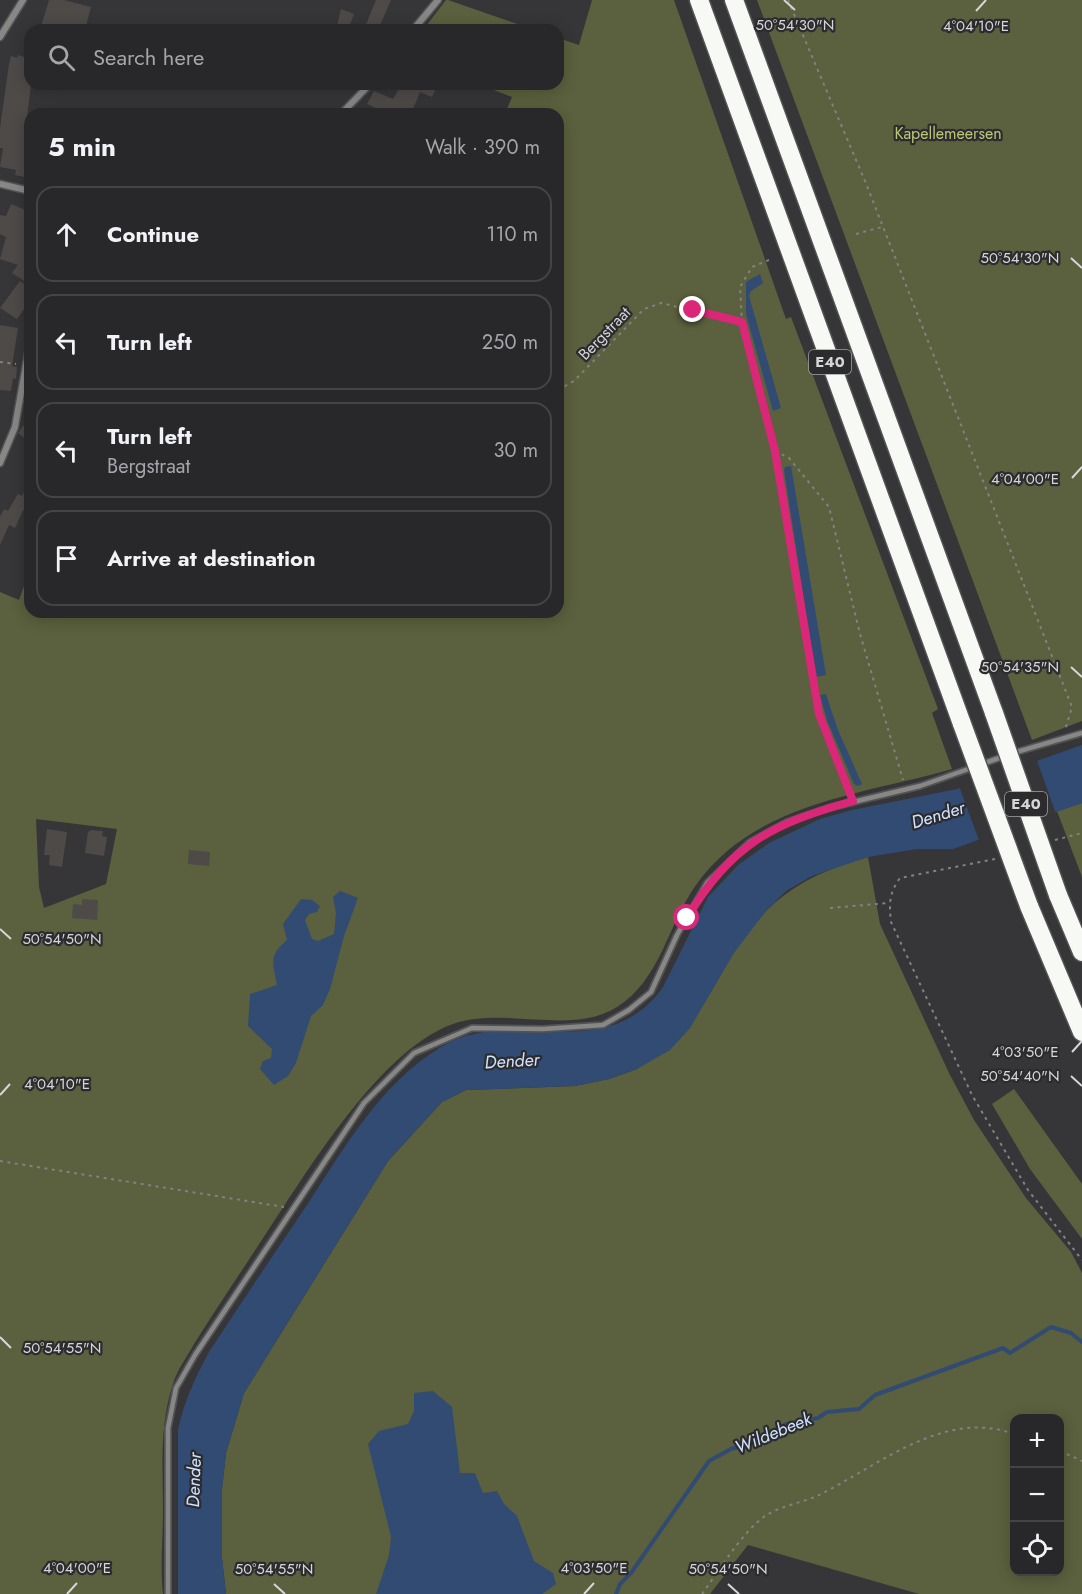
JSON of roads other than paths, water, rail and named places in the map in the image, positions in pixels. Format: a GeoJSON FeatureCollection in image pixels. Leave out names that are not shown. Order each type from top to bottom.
{"type":"FeatureCollection","features":[{"type":"Feature","properties":{"kind":"highway","name":"E40"},"geometry":{"type":"LineString","coordinates":[[699,0],[1029,906],[1082,1032]]}},
{"type":"Feature","properties":{"kind":"highway","name":"E40"},"geometry":{"type":"LineString","coordinates":[[734,0],[1058,895],[1082,952]]}},
{"type":"Feature","properties":{"kind":"street"},"geometry":{"type":"LineString","coordinates":[[0,37],[23,0]]}},
{"type":"Feature","properties":{"kind":"street"},"geometry":{"type":"LineString","coordinates":[[418,24],[438,0]]}},
{"type":"Feature","properties":{"kind":"street"},"geometry":{"type":"LineString","coordinates":[[347,108],[364,90]]}},
{"type":"Feature","properties":{"kind":"street"},"geometry":{"type":"LineString","coordinates":[[0,184],[24,190]]}},
{"type":"Feature","properties":{"kind":"street"},"geometry":{"type":"LineString","coordinates":[[0,462],[15,427],[24,371]]}},
{"type":"Feature","properties":{"kind":"lane"},"geometry":{"type":"LineString","coordinates":[[168,1594],[168,1428],[176,1388],[195,1355],[364,1103],[414,1053],[472,1028],[543,1029],[603,1025],[629,1010],[651,992],[677,935],[707,883],[750,842],[787,822],[853,801],[906,790],[1032,747],[1082,733]]}},
{"type":"Feature","properties":{"kind":"water"},"geometry":{"type":"Polygon","coordinates":[[[760,274],[763,283],[751,291],[749,296],[781,408],[773,411],[746,314],[746,282],[760,274]]]}},
{"type":"Feature","properties":{"kind":"water"},"geometry":{"type":"Polygon","coordinates":[[[791,466],[826,675],[816,677],[784,470],[785,467],[791,466]]]}},
{"type":"Feature","properties":{"kind":"water"},"geometry":{"type":"Polygon","coordinates":[[[826,694],[838,730],[862,784],[858,786],[854,784],[827,720],[820,695],[826,694]]]}},
{"type":"Feature","properties":{"kind":"water","name":"Dender"},"geometry":{"type":"Polygon","coordinates":[[[1082,745],[1082,803],[953,849],[917,849],[868,857],[812,876],[786,891],[765,912],[734,953],[690,1028],[670,1050],[637,1069],[609,1079],[575,1086],[466,1090],[442,1102],[388,1161],[244,1393],[226,1453],[222,1489],[222,1558],[226,1594],[178,1594],[178,1430],[183,1409],[199,1371],[209,1352],[350,1139],[365,1118],[400,1079],[441,1047],[468,1035],[497,1031],[586,1031],[614,1025],[640,1011],[663,987],[708,897],[738,865],[769,843],[820,819],[852,810],[957,789],[1082,745]]]}},
{"type":"Feature","properties":{"kind":"water"},"geometry":{"type":"Polygon","coordinates":[[[340,891],[358,898],[344,936],[330,989],[323,1005],[311,1016],[296,1063],[288,1076],[274,1085],[260,1069],[263,1061],[271,1058],[272,1049],[248,1026],[250,994],[277,985],[274,955],[287,940],[283,924],[301,899],[312,900],[320,906],[317,912],[309,914],[305,920],[312,939],[318,941],[334,934],[336,913],[333,897],[340,891]]]}},
{"type":"Feature","properties":{"kind":"water"},"geometry":{"type":"Polygon","coordinates":[[[433,1391],[452,1407],[460,1473],[475,1473],[483,1493],[497,1491],[504,1504],[517,1516],[534,1561],[553,1573],[556,1584],[542,1594],[376,1594],[389,1555],[391,1537],[368,1444],[379,1431],[408,1424],[414,1411],[414,1393],[433,1391]]]}},
{"type":"Feature","properties":{"kind":"waterway","name":"Wildebeek"},"geometry":{"type":"LineString","coordinates":[[616,1594],[620,1584],[631,1573],[709,1461],[731,1449],[749,1444],[786,1424],[818,1418],[827,1412],[859,1409],[875,1395],[1003,1348],[1010,1353],[1051,1327],[1071,1333],[1082,1342]]}},
{"type":"Feature","properties":{"kind":"park label","name":"Kapellemeersen"},"geometry":{"type":"Point","coordinates":[948,133]}}]}
